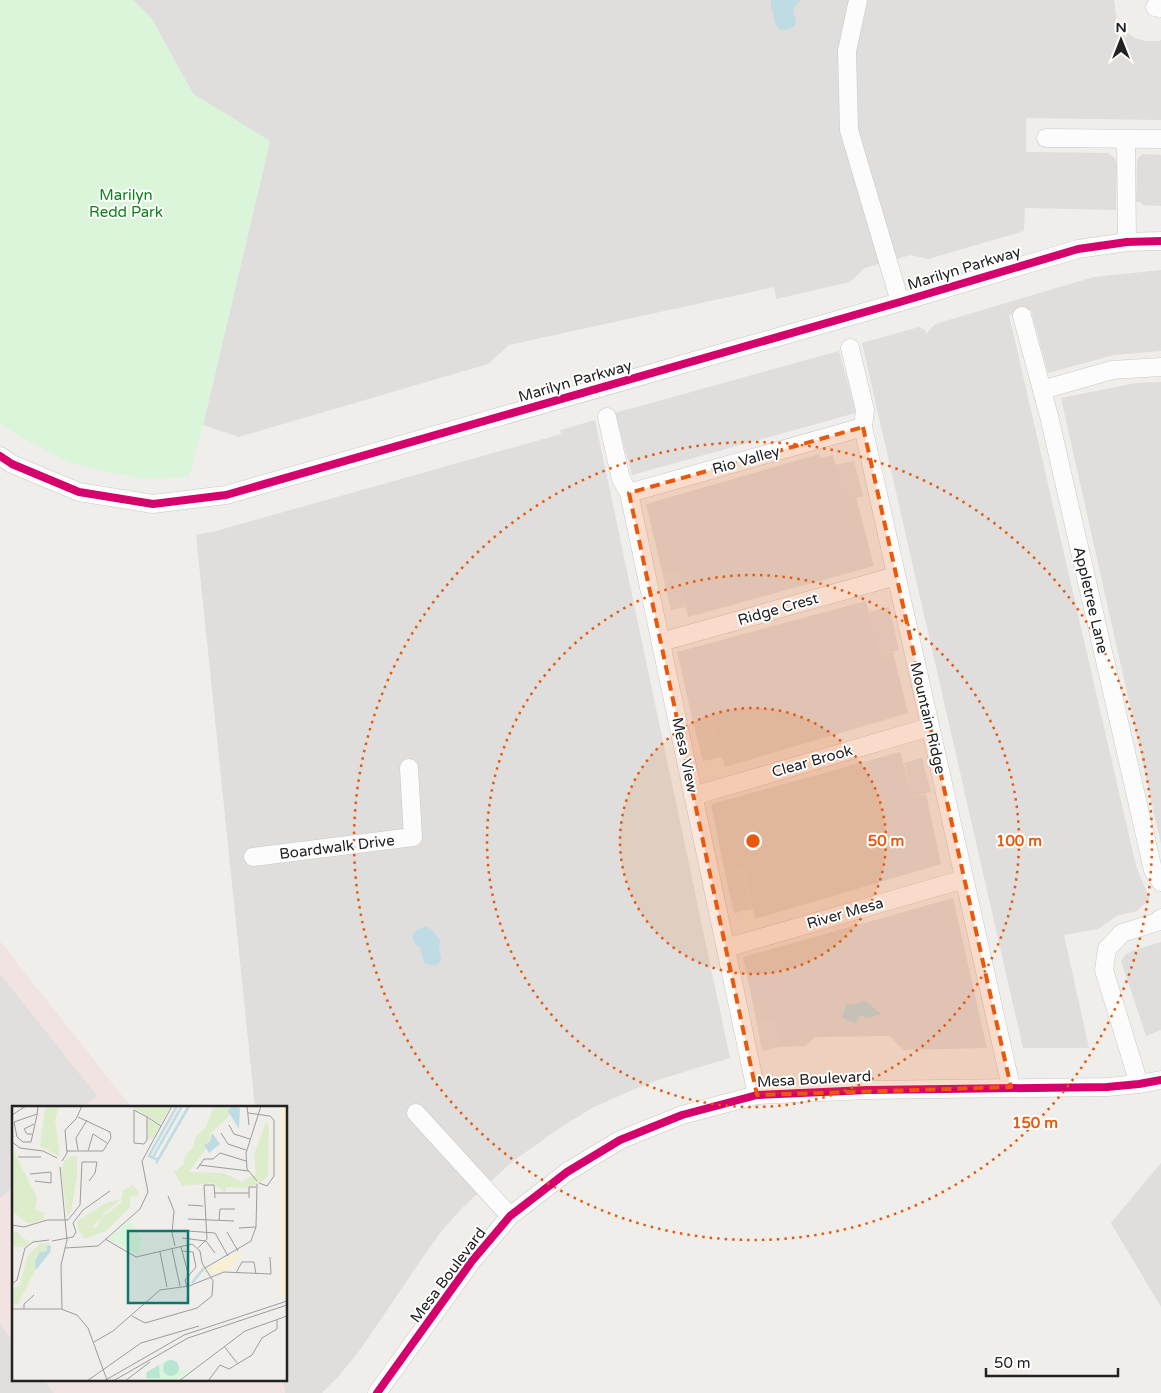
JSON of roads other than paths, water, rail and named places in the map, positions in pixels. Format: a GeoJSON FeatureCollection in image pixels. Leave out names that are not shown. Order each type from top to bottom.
{"type":"FeatureCollection","features":[{"type":"Feature","properties":{"kind":"street"},"geometry":{"type":"LineString","coordinates":[[858,0],[847,51],[850,130],[900,302]]}},
{"type":"Feature","properties":{"kind":"street"},"geometry":{"type":"LineString","coordinates":[[1046,138],[1161,139]]}},
{"type":"Feature","properties":{"kind":"street"},"geometry":{"type":"LineString","coordinates":[[1126,139],[1127,242]]}},
{"type":"Feature","properties":{"kind":"street","name":"Marilyn Parkway"},"geometry":{"type":"LineString","coordinates":[[0,456],[12,464],[79,492],[153,504],[226,495],[900,302],[1078,249],[1127,242],[1161,241]]}},
{"type":"Feature","properties":{"kind":"street","name":"Appletree Lane"},"geometry":{"type":"LineString","coordinates":[[1022,316],[1042,390],[1153,870],[1161,882]]}},
{"type":"Feature","properties":{"kind":"street","name":"Mountain Ridge"},"geometry":{"type":"LineString","coordinates":[[850,348],[865,410],[862,428],[1011,1088]]}},
{"type":"Feature","properties":{"kind":"street"},"geometry":{"type":"LineString","coordinates":[[1042,390],[1112,370],[1161,367]]}},
{"type":"Feature","properties":{"kind":"street","name":"Mesa View"},"geometry":{"type":"LineString","coordinates":[[607,417],[621,479],[628,493],[757,1095]]}},
{"type":"Feature","properties":{"kind":"street","name":"Rio Valley"},"geometry":{"type":"LineString","coordinates":[[628,493],[862,428]]}},
{"type":"Feature","properties":{"kind":"street","name":"Ridge Crest"},"geometry":{"type":"LineString","coordinates":[[660,642],[896,576]]}},
{"type":"Feature","properties":{"kind":"street","name":"Clear Brook"},"geometry":{"type":"LineString","coordinates":[[693,796],[930,727]]}},
{"type":"Feature","properties":{"kind":"street","name":"Boardwalk Drive"},"geometry":{"type":"LineString","coordinates":[[253,858],[413,837],[409,768]]}},
{"type":"Feature","properties":{"kind":"street","name":"River Mesa"},"geometry":{"type":"LineString","coordinates":[[726,948],[964,879]]}},
{"type":"Feature","properties":{"kind":"street"},"geometry":{"type":"LineString","coordinates":[[1139,1084],[1104,970],[1108,949],[1122,933],[1156,922],[1161,918]]}},
{"type":"Feature","properties":{"kind":"street","name":"Mesa Boulevard"},"geometry":{"type":"LineString","coordinates":[[377,1393],[472,1261],[510,1216],[567,1172],[620,1140],[682,1115],[757,1095],[867,1090],[1106,1087],[1161,1080]]}},
{"type":"Feature","properties":{"kind":"street"},"geometry":{"type":"LineString","coordinates":[[416,1113],[510,1216]]}},
{"type":"Feature","properties":{"kind":"water"},"geometry":{"type":"Polygon","coordinates":[[[771,0],[800,0],[793,9],[796,21],[794,26],[784,30],[777,27],[771,0]]]}},
{"type":"Feature","properties":{"kind":"water"},"geometry":{"type":"Polygon","coordinates":[[[426,927],[431,929],[440,940],[441,959],[436,965],[429,965],[424,962],[419,946],[413,940],[415,932],[426,927]]]}},
{"type":"Feature","properties":{"kind":"water"},"geometry":{"type":"Polygon","coordinates":[[[866,1001],[881,1014],[867,1018],[863,1016],[858,1017],[854,1023],[842,1018],[847,1003],[852,1005],[866,1001]]]}},
{"type":"Feature","properties":{"kind":"park label","name":"Marilyn Redd Park"},"geometry":{"type":"Point","coordinates":[126,204]}}]}
